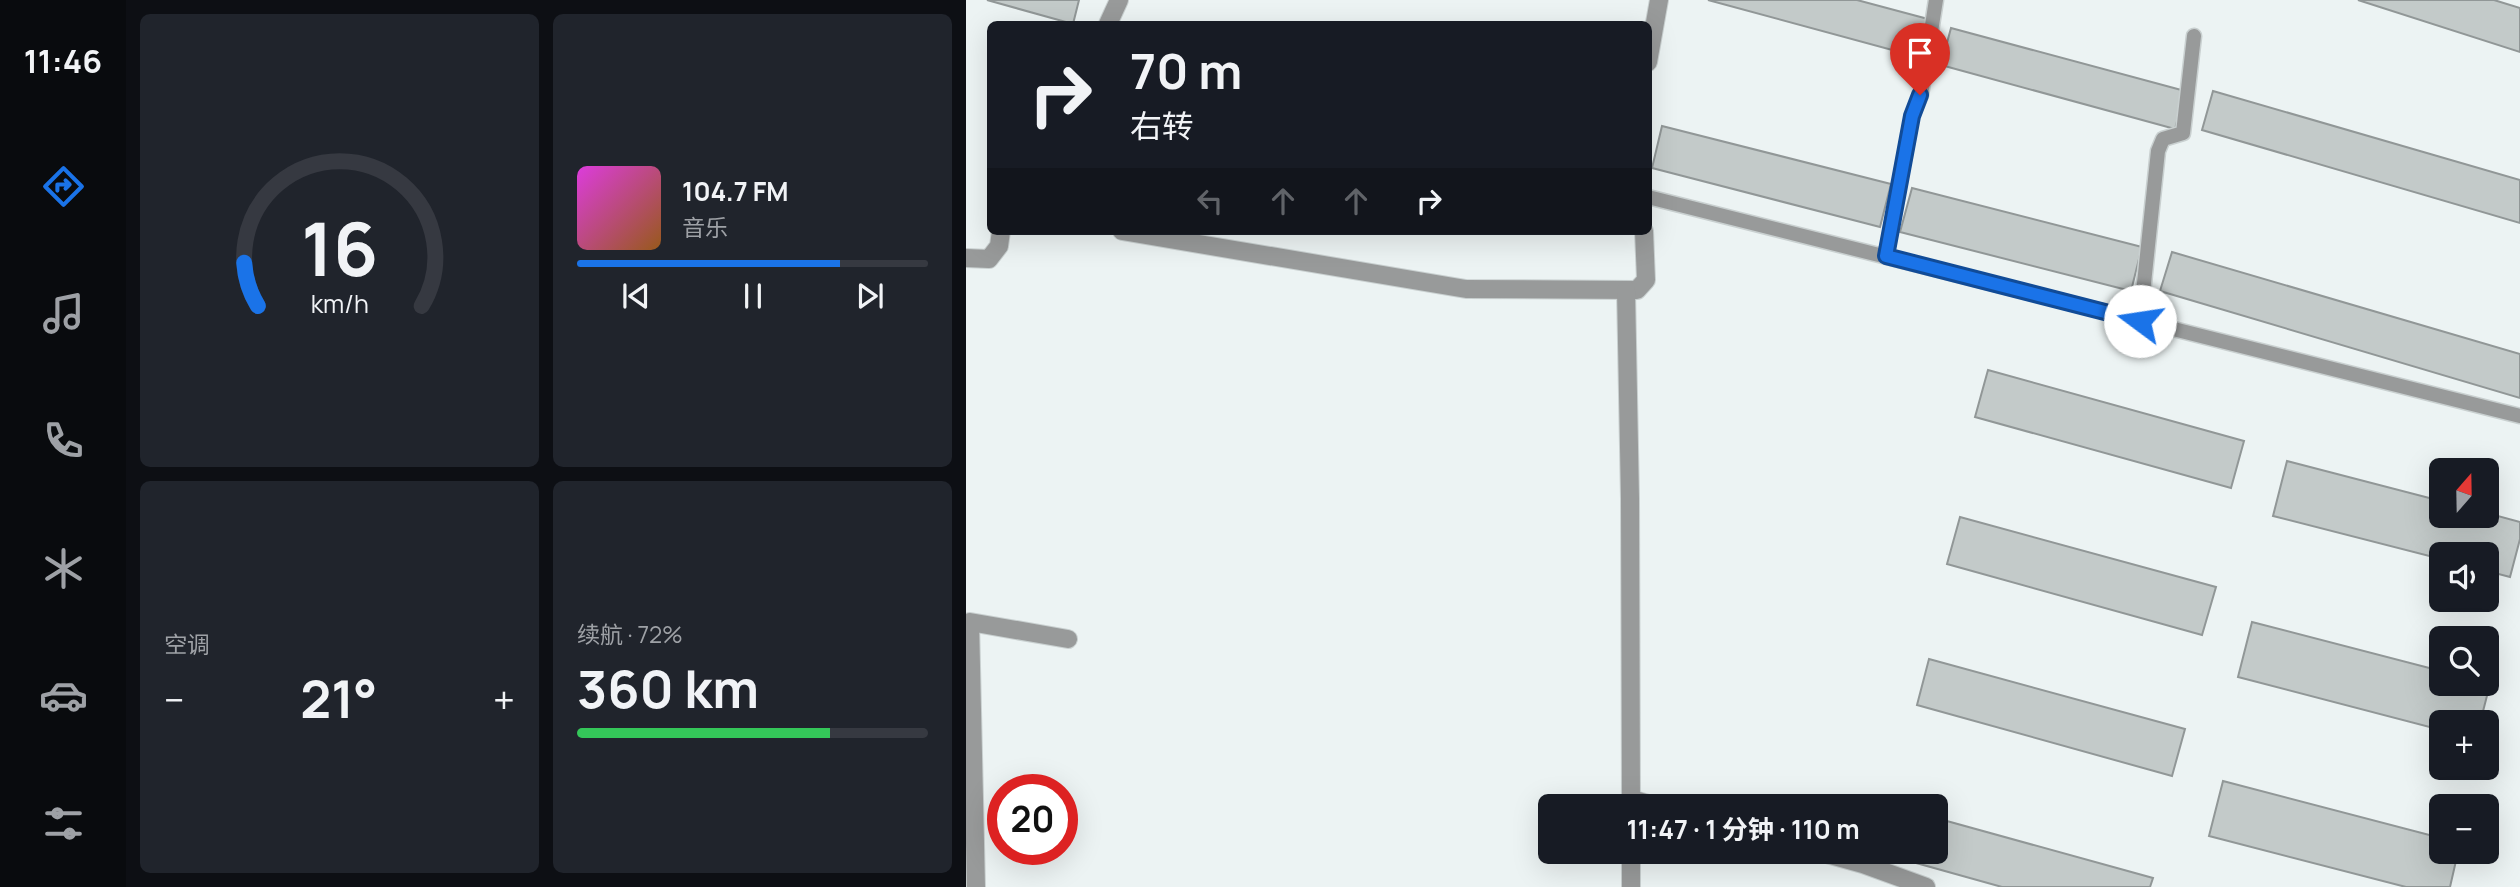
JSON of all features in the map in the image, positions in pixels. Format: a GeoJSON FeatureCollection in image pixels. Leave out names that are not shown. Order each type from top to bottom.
{"type":"FeatureCollection","features":[{"type":"Feature","properties":{"kind":"street"},"geometry":{"type":"LineString","coordinates":[[1109,21],[1119,0]]}},
{"type":"Feature","properties":{"kind":"street"},"geometry":{"type":"LineString","coordinates":[[1652,39],[1659,0]]}},
{"type":"Feature","properties":{"kind":"street"},"geometry":{"type":"LineString","coordinates":[[966,258],[989,260],[999,246],[1000,235]]}},
{"type":"Feature","properties":{"kind":"street"},"geometry":{"type":"LineString","coordinates":[[1146,235],[1466,289],[1626,290],[1637,290],[1646,280],[1644,235]]}},
{"type":"Feature","properties":{"kind":"street"},"geometry":{"type":"LineString","coordinates":[[1626,290],[1631,794]]}},
{"type":"Feature","properties":{"kind":"street"},"geometry":{"type":"LineString","coordinates":[[976,887],[970,622],[1068,639]]}},
{"type":"Feature","properties":{"kind":"street"},"geometry":{"type":"LineString","coordinates":[[1631,864],[1631,887]]}},
{"type":"Feature","properties":{"kind":"street"},"geometry":{"type":"LineString","coordinates":[[1863,864],[1926,887]]}},
{"type":"Feature","properties":{"kind":"lane"},"geometry":{"type":"LineString","coordinates":[[1886,256],[1912,116],[1920,95],[1936,0]]}},
{"type":"Feature","properties":{"kind":"lane"},"geometry":{"type":"LineString","coordinates":[[2140,321],[2158,151],[2163,139],[2183,133],[2194,36]]}},
{"type":"Feature","properties":{"kind":"lane"},"geometry":{"type":"LineString","coordinates":[[1652,198],[2520,416]]}},
{"type":"Feature","properties":{"kind":"building"},"geometry":{"type":"Polygon","coordinates":[[[987,0],[1079,0],[1074,21],[1062,21],[987,0]]]}},
{"type":"Feature","properties":{"kind":"building"},"geometry":{"type":"Polygon","coordinates":[[[1708,0],[1857,0],[1928,19],[1918,57],[1708,0]]]}},
{"type":"Feature","properties":{"kind":"building"},"geometry":{"type":"Polygon","coordinates":[[[2358,0],[2494,0],[2520,8],[2520,52],[2358,0]]]}},
{"type":"Feature","properties":{"kind":"building"},"geometry":{"type":"Polygon","coordinates":[[[1951,28],[2185,91],[2175,129],[1941,65],[1951,28]]]}},
{"type":"Feature","properties":{"kind":"building"},"geometry":{"type":"Polygon","coordinates":[[[2213,91],[2520,180],[2520,223],[2202,130],[2213,91]]]}},
{"type":"Feature","properties":{"kind":"building"},"geometry":{"type":"Polygon","coordinates":[[[1662,126],[1891,184],[1880,227],[1652,168],[1662,126]]]}},
{"type":"Feature","properties":{"kind":"building"},"geometry":{"type":"Polygon","coordinates":[[[1912,188],[2142,247],[2131,291],[1900,232],[1912,188]]]}},
{"type":"Feature","properties":{"kind":"building"},"geometry":{"type":"Polygon","coordinates":[[[2172,252],[2520,354],[2520,398],[2160,291],[2172,252]]]}},
{"type":"Feature","properties":{"kind":"building"},"geometry":{"type":"Polygon","coordinates":[[[1988,370],[2244,441],[2231,488],[1975,417],[1988,370]]]}},
{"type":"Feature","properties":{"kind":"building"},"geometry":{"type":"Polygon","coordinates":[[[2287,461],[2429,498],[2429,528],[2499,528],[2499,516],[2520,522],[2520,539],[2510,577],[2499,574],[2499,542],[2429,542],[2429,556],[2273,516],[2287,461]]]}},
{"type":"Feature","properties":{"kind":"building"},"geometry":{"type":"Polygon","coordinates":[[[1960,517],[2216,587],[2202,635],[1947,564],[1960,517]]]}},
{"type":"Feature","properties":{"kind":"building"},"geometry":{"type":"Polygon","coordinates":[[[2252,622],[2429,668],[2429,696],[2487,696],[2483,710],[2429,710],[2429,727],[2238,677],[2252,622]]]}},
{"type":"Feature","properties":{"kind":"building"},"geometry":{"type":"Polygon","coordinates":[[[1929,659],[2185,729],[2172,776],[1917,705],[1929,659]]]}},
{"type":"Feature","properties":{"kind":"building"},"geometry":{"type":"Polygon","coordinates":[[[2223,781],[2429,835],[2429,864],[2455,864],[2450,887],[2406,887],[2209,836],[2223,781]]]}},
{"type":"Feature","properties":{"kind":"building"},"geometry":{"type":"Polygon","coordinates":[[[1948,821],[2153,878],[2150,887],[2002,887],[1920,864],[1948,864],[1948,821]]]}},
{"type":"Feature","properties":{"kind":"route"},"geometry":{"type":"LineString","coordinates":[[1920,95],[1912,116],[1886,256],[2140,321]]}}]}
